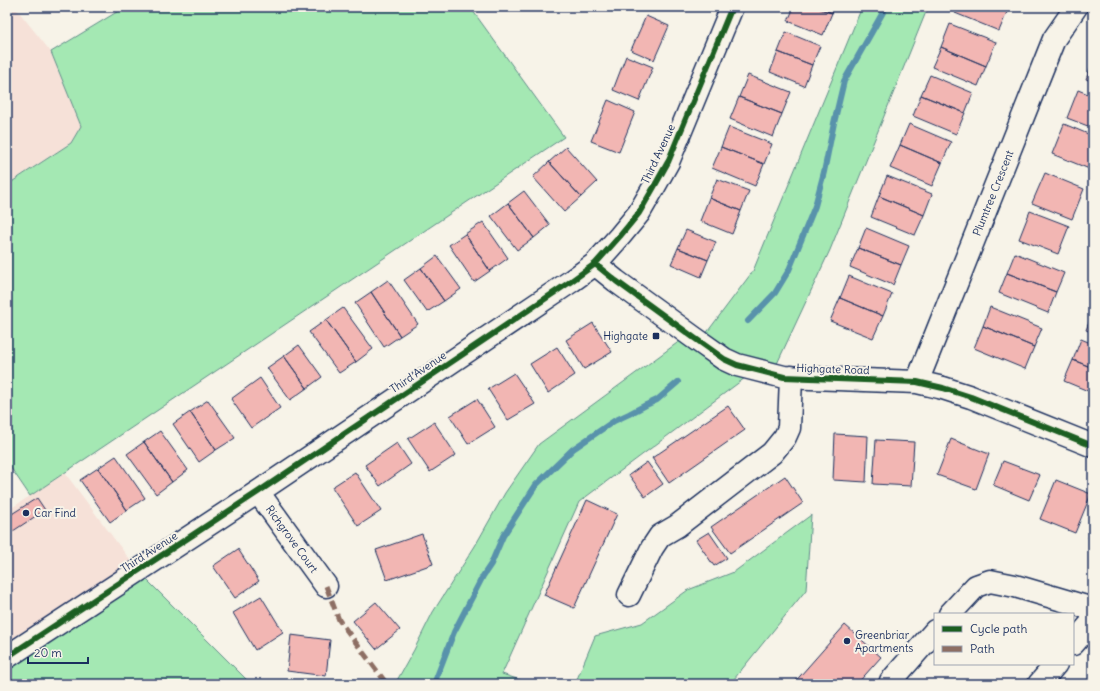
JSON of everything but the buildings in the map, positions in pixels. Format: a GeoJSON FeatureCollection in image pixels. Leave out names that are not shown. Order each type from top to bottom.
{"type":"FeatureCollection","features":[{"type":"Feature","properties":{"kind":"street","name":"Third Avenue"},"geometry":{"type":"LineString","coordinates":[[7,657],[258,492],[595,264],[639,213],[668,162],[732,7]]}},
{"type":"Feature","properties":{"kind":"street","name":"Plumtree Crescent"},"geometry":{"type":"LineString","coordinates":[[917,382],[1054,39],[1076,7]]}},
{"type":"Feature","properties":{"kind":"street","name":"Highgate Road"},"geometry":{"type":"LineString","coordinates":[[595,264],[616,281],[724,359],[737,366],[784,377],[917,382],[971,397],[1093,446]]}},
{"type":"Feature","properties":{"kind":"street"},"geometry":{"type":"LineString","coordinates":[[629,595],[652,548],[660,536],[677,526],[772,453],[785,437],[789,428],[791,377]]}},
{"type":"Feature","properties":{"kind":"street","name":"Richgrove Court"},"geometry":{"type":"LineString","coordinates":[[258,492],[326,586]]}},
{"type":"Feature","properties":{"kind":"street"},"geometry":{"type":"LineString","coordinates":[[951,613],[976,586],[990,581],[1015,586],[1093,609]]}},
{"type":"Feature","properties":{"kind":"street"},"geometry":{"type":"LineString","coordinates":[[1074,643],[1093,620]]}},
{"type":"Feature","properties":{"kind":"street"},"geometry":{"type":"LineString","coordinates":[[890,684],[934,632]]}},
{"type":"Feature","properties":{"kind":"street"},"geometry":{"type":"LineString","coordinates":[[1039,684],[1055,665]]}},
{"type":"Feature","properties":{"kind":"shaded area"},"geometry":{"type":"Polygon","coordinates":[[[7,7],[15,7],[51,52],[81,126],[71,143],[7,185],[7,7]]]}},
{"type":"Feature","properties":{"kind":"shaded area"},"geometry":{"type":"Polygon","coordinates":[[[65,473],[139,572],[7,659],[7,511],[65,473]]]}},
{"type":"Feature","properties":{"kind":"green space"},"geometry":{"type":"Polygon","coordinates":[[[125,7],[470,7],[564,137],[30,496],[7,462],[7,185],[71,143],[81,126],[51,52],[125,7]]]}},
{"type":"Feature","properties":{"kind":"green space"},"geometry":{"type":"Polygon","coordinates":[[[862,7],[928,7],[830,250],[775,368],[753,372],[579,502],[502,674],[532,684],[395,684],[433,612],[475,546],[505,493],[539,444],[688,335],[699,343],[753,271],[862,7]]]}},
{"type":"Feature","properties":{"kind":"green space"},"geometry":{"type":"Polygon","coordinates":[[[811,515],[806,590],[730,684],[575,684],[595,636],[642,623],[688,590],[734,572],[811,515]]]}},
{"type":"Feature","properties":{"kind":"green space"},"geometry":{"type":"Polygon","coordinates":[[[139,572],[251,684],[7,684],[7,659],[139,572]]]}},
{"type":"Feature","properties":{"kind":"waterway"},"geometry":{"type":"LineString","coordinates":[[748,321],[775,293],[789,270],[815,206],[844,81],[886,7]]}},
{"type":"Feature","properties":{"kind":"waterway"},"geometry":{"type":"LineString","coordinates":[[434,684],[454,632],[483,576],[491,564],[503,536],[536,485],[573,449],[614,421],[657,400],[678,382]]}},
{"type":"Feature","properties":{"kind":"marked path"},"geometry":{"type":"LineString","coordinates":[[326,586],[339,620],[387,684]]}},
{"type":"Feature","properties":{"kind":"cycle path"},"geometry":{"type":"LineString","coordinates":[[7,657],[258,492],[595,264],[639,213],[668,162],[732,7]]}},
{"type":"Feature","properties":{"kind":"cycle path"},"geometry":{"type":"LineString","coordinates":[[595,264],[693,337],[724,359],[737,365],[784,377],[917,382],[971,397],[1093,446]]}},
{"type":"Feature","properties":{"kind":"place","name":"Highgate"},"geometry":{"type":"Point","coordinates":[656,336]}},
{"type":"Feature","properties":{"kind":"place","name":"Car Find"},"geometry":{"type":"Point","coordinates":[26,513]}},
{"type":"Feature","properties":{"kind":"place","name":"Greenbriar Apartments"},"geometry":{"type":"Point","coordinates":[847,641]}}]}
